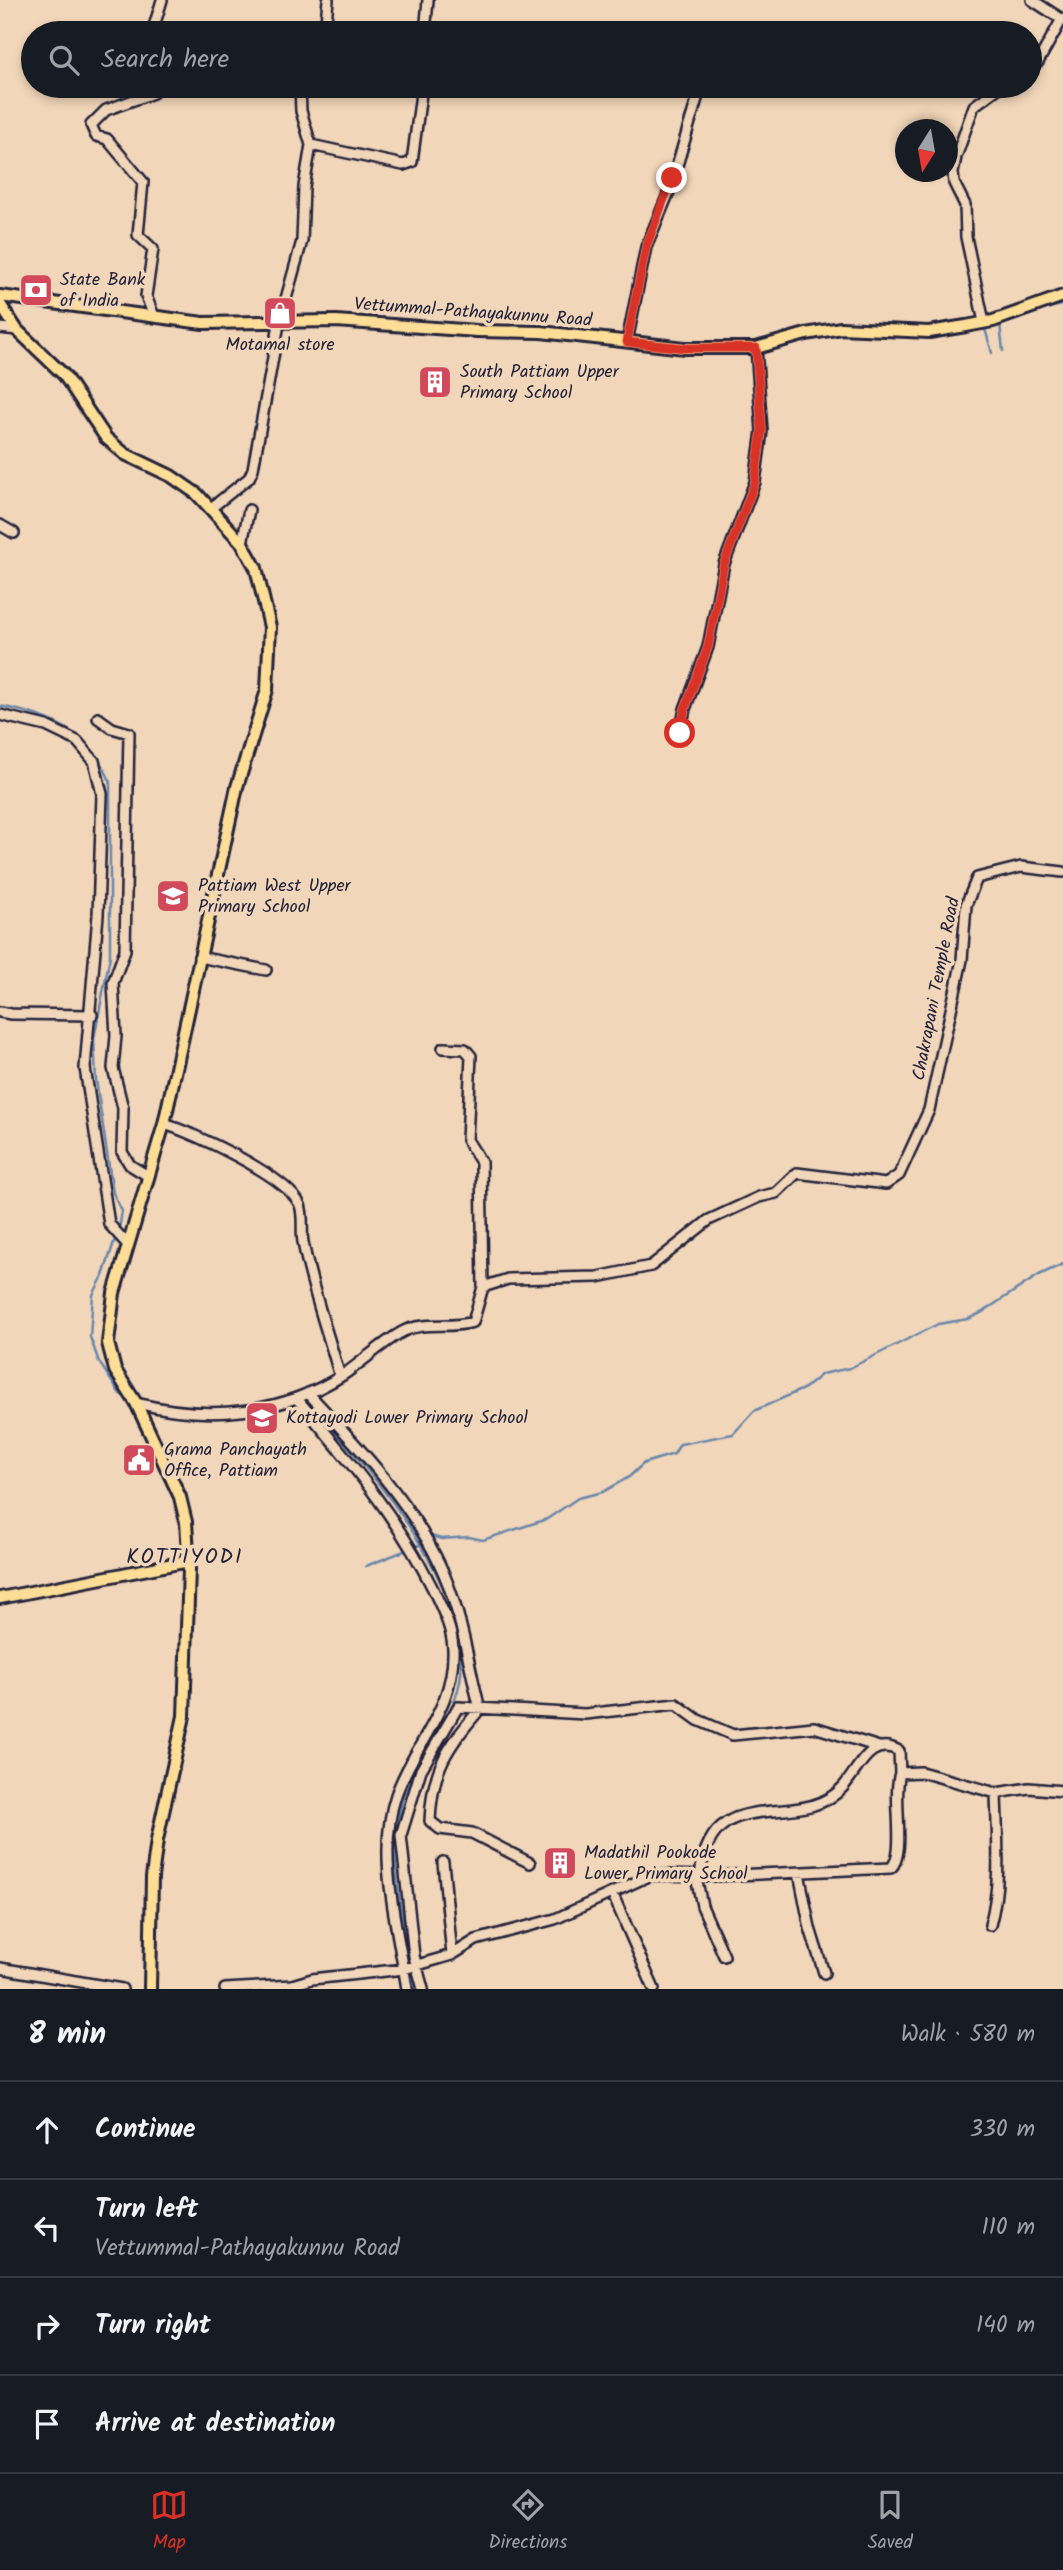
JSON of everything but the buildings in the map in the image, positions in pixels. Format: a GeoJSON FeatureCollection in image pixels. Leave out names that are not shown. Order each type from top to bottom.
{"type":"FeatureCollection","features":[{"type":"Feature","properties":{"kind":"main road","name":"Vettummal-Pathayakunnu Road"},"geometry":{"type":"LineString","coordinates":[[0,296],[102,307],[203,323],[279,324],[336,321],[477,331],[541,332],[685,348],[756,348],[806,334],[841,328],[929,332],[984,322],[1063,296]]}},
{"type":"Feature","properties":{"kind":"main road"},"geometry":{"type":"LineString","coordinates":[[0,304],[17,330],[64,374],[106,438],[125,454],[171,476],[211,508],[242,543],[256,568],[270,626],[271,660],[267,690],[237,787],[164,1124],[114,1293],[108,1343],[115,1370],[136,1404],[180,1497],[186,1522],[189,1560],[184,1716],[155,1852],[150,1989]]}},
{"type":"Feature","properties":{"kind":"main road"},"geometry":{"type":"LineString","coordinates":[[0,1598],[189,1560]]}},
{"type":"Feature","properties":{"kind":"street"},"geometry":{"type":"LineString","coordinates":[[156,21],[162,0]]}},
{"type":"Feature","properties":{"kind":"street"},"geometry":{"type":"LineString","coordinates":[[326,21],[328,0]]}},
{"type":"Feature","properties":{"kind":"street"},"geometry":{"type":"LineString","coordinates":[[426,21],[428,0]]}},
{"type":"Feature","properties":{"kind":"street"},"geometry":{"type":"LineString","coordinates":[[1032,0],[1063,20],[1042,55]]}},
{"type":"Feature","properties":{"kind":"street"},"geometry":{"type":"LineString","coordinates":[[139,98],[106,110],[91,125],[96,136],[107,139],[143,182],[138,235],[153,248],[146,296],[154,316]]}},
{"type":"Feature","properties":{"kind":"street"},"geometry":{"type":"LineString","coordinates":[[211,508],[249,478],[253,469],[279,324],[302,241],[304,187],[311,145],[301,111],[300,98]]}},
{"type":"Feature","properties":{"kind":"street"},"geometry":{"type":"LineString","coordinates":[[311,145],[403,166],[412,162],[420,98]]}},
{"type":"Feature","properties":{"kind":"street"},"geometry":{"type":"LineString","coordinates":[[627,342],[646,247],[668,192],[697,98]]}},
{"type":"Feature","properties":{"kind":"street"},"geometry":{"type":"LineString","coordinates":[[984,322],[967,237],[965,205],[954,183],[953,173],[974,106],[985,98]]}},
{"type":"Feature","properties":{"kind":"street"},"geometry":{"type":"LineString","coordinates":[[0,328],[17,330]]}},
{"type":"Feature","properties":{"kind":"street"},"geometry":{"type":"LineString","coordinates":[[680,733],[685,709],[708,647],[724,564],[755,482],[762,430],[756,348]]}},
{"type":"Feature","properties":{"kind":"street"},"geometry":{"type":"LineString","coordinates":[[242,543],[249,510]]}},
{"type":"Feature","properties":{"kind":"street"},"geometry":{"type":"LineString","coordinates":[[0,525],[14,533]]}},
{"type":"Feature","properties":{"kind":"street"},"geometry":{"type":"LineString","coordinates":[[0,715],[63,733],[77,741],[94,761],[102,794],[92,1015],[85,1068],[109,1224],[128,1245]]}},
{"type":"Feature","properties":{"kind":"street"},"geometry":{"type":"LineString","coordinates":[[98,718],[112,728],[129,733],[125,950],[113,984],[114,1068],[123,1108],[122,1152],[130,1165],[148,1176]]}},
{"type":"Feature","properties":{"kind":"street","name":"Chakrapani Temple Road"},"geometry":{"type":"LineString","coordinates":[[482,1287],[508,1279],[598,1277],[651,1266],[709,1220],[759,1197],[776,1193],[797,1173],[886,1184],[899,1175],[929,1110],[962,960],[966,905],[977,878],[1021,867],[1063,872]]}},
{"type":"Feature","properties":{"kind":"street"},"geometry":{"type":"LineString","coordinates":[[199,957],[266,970]]}},
{"type":"Feature","properties":{"kind":"street"},"geometry":{"type":"LineString","coordinates":[[0,1012],[92,1015]]}},
{"type":"Feature","properties":{"kind":"street"},"geometry":{"type":"LineString","coordinates":[[136,1404],[167,1411],[262,1409],[298,1400],[340,1377],[404,1330],[426,1326],[456,1327],[473,1322],[482,1287],[481,1163],[467,1140],[471,1056],[464,1049],[443,1048]]}},
{"type":"Feature","properties":{"kind":"street"},"geometry":{"type":"LineString","coordinates":[[164,1124],[194,1133],[280,1183],[295,1197],[301,1207],[303,1242],[340,1377]]}},
{"type":"Feature","properties":{"kind":"street"},"geometry":{"type":"LineString","coordinates":[[308,1393],[357,1445],[402,1504],[438,1560],[461,1623],[480,1709]]}},
{"type":"Feature","properties":{"kind":"street"},"geometry":{"type":"LineString","coordinates":[[298,1400],[366,1479],[416,1555],[449,1622],[453,1649],[449,1692],[397,1794],[389,1831],[390,1876],[407,1989]]}},
{"type":"Feature","properties":{"kind":"street"},"geometry":{"type":"LineString","coordinates":[[225,1989],[292,1987],[312,1979],[404,1969],[416,1964],[452,1955],[476,1940],[555,1919],[613,1895],[651,1875],[698,1876],[891,1868],[898,1856],[895,1788],[900,1773],[899,1751],[814,1727],[733,1735],[698,1720],[676,1704],[585,1714],[458,1707],[421,1770],[401,1835],[416,1964],[423,1989]]}},
{"type":"Feature","properties":{"kind":"street"},"geometry":{"type":"LineString","coordinates":[[480,1709],[446,1750],[439,1771],[430,1821],[440,1829],[472,1833],[530,1863]]}},
{"type":"Feature","properties":{"kind":"street"},"geometry":{"type":"LineString","coordinates":[[724,1956],[702,1906],[698,1876],[709,1838],[723,1823],[757,1813],[823,1802],[843,1787],[864,1756],[879,1747]]}},
{"type":"Feature","properties":{"kind":"street"},"geometry":{"type":"LineString","coordinates":[[900,1773],[921,1772],[996,1793],[1019,1788],[1063,1791]]}},
{"type":"Feature","properties":{"kind":"street"},"geometry":{"type":"LineString","coordinates":[[990,1925],[995,1906],[998,1867],[996,1793]]}},
{"type":"Feature","properties":{"kind":"street"},"geometry":{"type":"LineString","coordinates":[[443,1862],[452,1955]]}},
{"type":"Feature","properties":{"kind":"street"},"geometry":{"type":"LineString","coordinates":[[799,1873],[810,1928],[824,1973]]}},
{"type":"Feature","properties":{"kind":"street"},"geometry":{"type":"LineString","coordinates":[[613,1895],[654,1989]]}},
{"type":"Feature","properties":{"kind":"street"},"geometry":{"type":"LineString","coordinates":[[0,1968],[122,1989]]}},
{"type":"Feature","properties":{"kind":"waterway"},"geometry":{"type":"LineString","coordinates":[[1042,309],[1063,305]]}},
{"type":"Feature","properties":{"kind":"waterway"},"geometry":{"type":"LineString","coordinates":[[1016,318],[1029,313]]}},
{"type":"Feature","properties":{"kind":"waterway"},"geometry":{"type":"LineString","coordinates":[[1003,351],[1000,324],[1006,322]]}},
{"type":"Feature","properties":{"kind":"waterway"},"geometry":{"type":"LineString","coordinates":[[961,332],[985,329],[992,353]]}},
{"type":"Feature","properties":{"kind":"waterway"},"geometry":{"type":"LineString","coordinates":[[832,335],[875,335]]}},
{"type":"Feature","properties":{"kind":"waterway"},"geometry":{"type":"LineString","coordinates":[[0,706],[36,715],[67,729],[91,750],[110,781],[110,956],[94,1039],[96,1080],[113,1193],[122,1211],[119,1230]]}},
{"type":"Feature","properties":{"kind":"waterway"},"geometry":{"type":"LineString","coordinates":[[115,1239],[103,1276],[93,1295],[90,1337],[99,1362],[120,1394],[128,1399]]}},
{"type":"Feature","properties":{"kind":"waterway"},"geometry":{"type":"LineString","coordinates":[[428,1535],[441,1539],[469,1537],[483,1540],[547,1519],[578,1498],[603,1492],[629,1477],[644,1463],[674,1454],[680,1444],[733,1434],[754,1411],[805,1388],[822,1374],[850,1368],[938,1324],[968,1319],[1039,1275],[1063,1264]]}},
{"type":"Feature","properties":{"kind":"waterway"},"geometry":{"type":"LineString","coordinates":[[175,1406],[223,1408],[280,1399]]}},
{"type":"Feature","properties":{"kind":"waterway"},"geometry":{"type":"LineString","coordinates":[[304,1399],[356,1456],[408,1524],[430,1561],[447,1599],[458,1636],[461,1673],[459,1687],[447,1717],[407,1788],[396,1831],[396,1875],[410,1965]]}},
{"type":"Feature","properties":{"kind":"waterway"},"geometry":{"type":"LineString","coordinates":[[366,1566],[422,1544]]}},
{"type":"Feature","properties":{"kind":"waterway"},"geometry":{"type":"LineString","coordinates":[[411,1971],[415,1989]]}},
{"type":"Feature","properties":{"kind":"place","name":"State Bank of India"},"geometry":{"type":"Point","coordinates":[36,290]}},
{"type":"Feature","properties":{"kind":"place","name":"Motamal store"},"geometry":{"type":"Point","coordinates":[280,313]}},
{"type":"Feature","properties":{"kind":"place","name":"South Pattiam Upper Primary School"},"geometry":{"type":"Point","coordinates":[435,382]}},
{"type":"Feature","properties":{"kind":"place","name":"Pattiam West Upper Primary School"},"geometry":{"type":"Point","coordinates":[173,896]}},
{"type":"Feature","properties":{"kind":"place","name":"Kottayodi Lower Primary School"},"geometry":{"type":"Point","coordinates":[262,1418]}},
{"type":"Feature","properties":{"kind":"place","name":"Grama Panchayath Office, Pattiam"},"geometry":{"type":"Point","coordinates":[139,1460]}},
{"type":"Feature","properties":{"kind":"place","name":"Madathil Pookode Lower Primary School"},"geometry":{"type":"Point","coordinates":[560,1863]}},
{"type":"Feature","properties":{"kind":"district","name":"KOTTIYODI"},"geometry":{"type":"Point","coordinates":[185,1557]}},
{"type":"Feature","properties":{"kind":"route"},"geometry":{"type":"LineString","coordinates":[[672,178],[646,247],[645,263],[627,342],[685,348],[756,348],[762,430],[755,482],[724,564],[708,647],[685,709],[680,733]]}}]}
